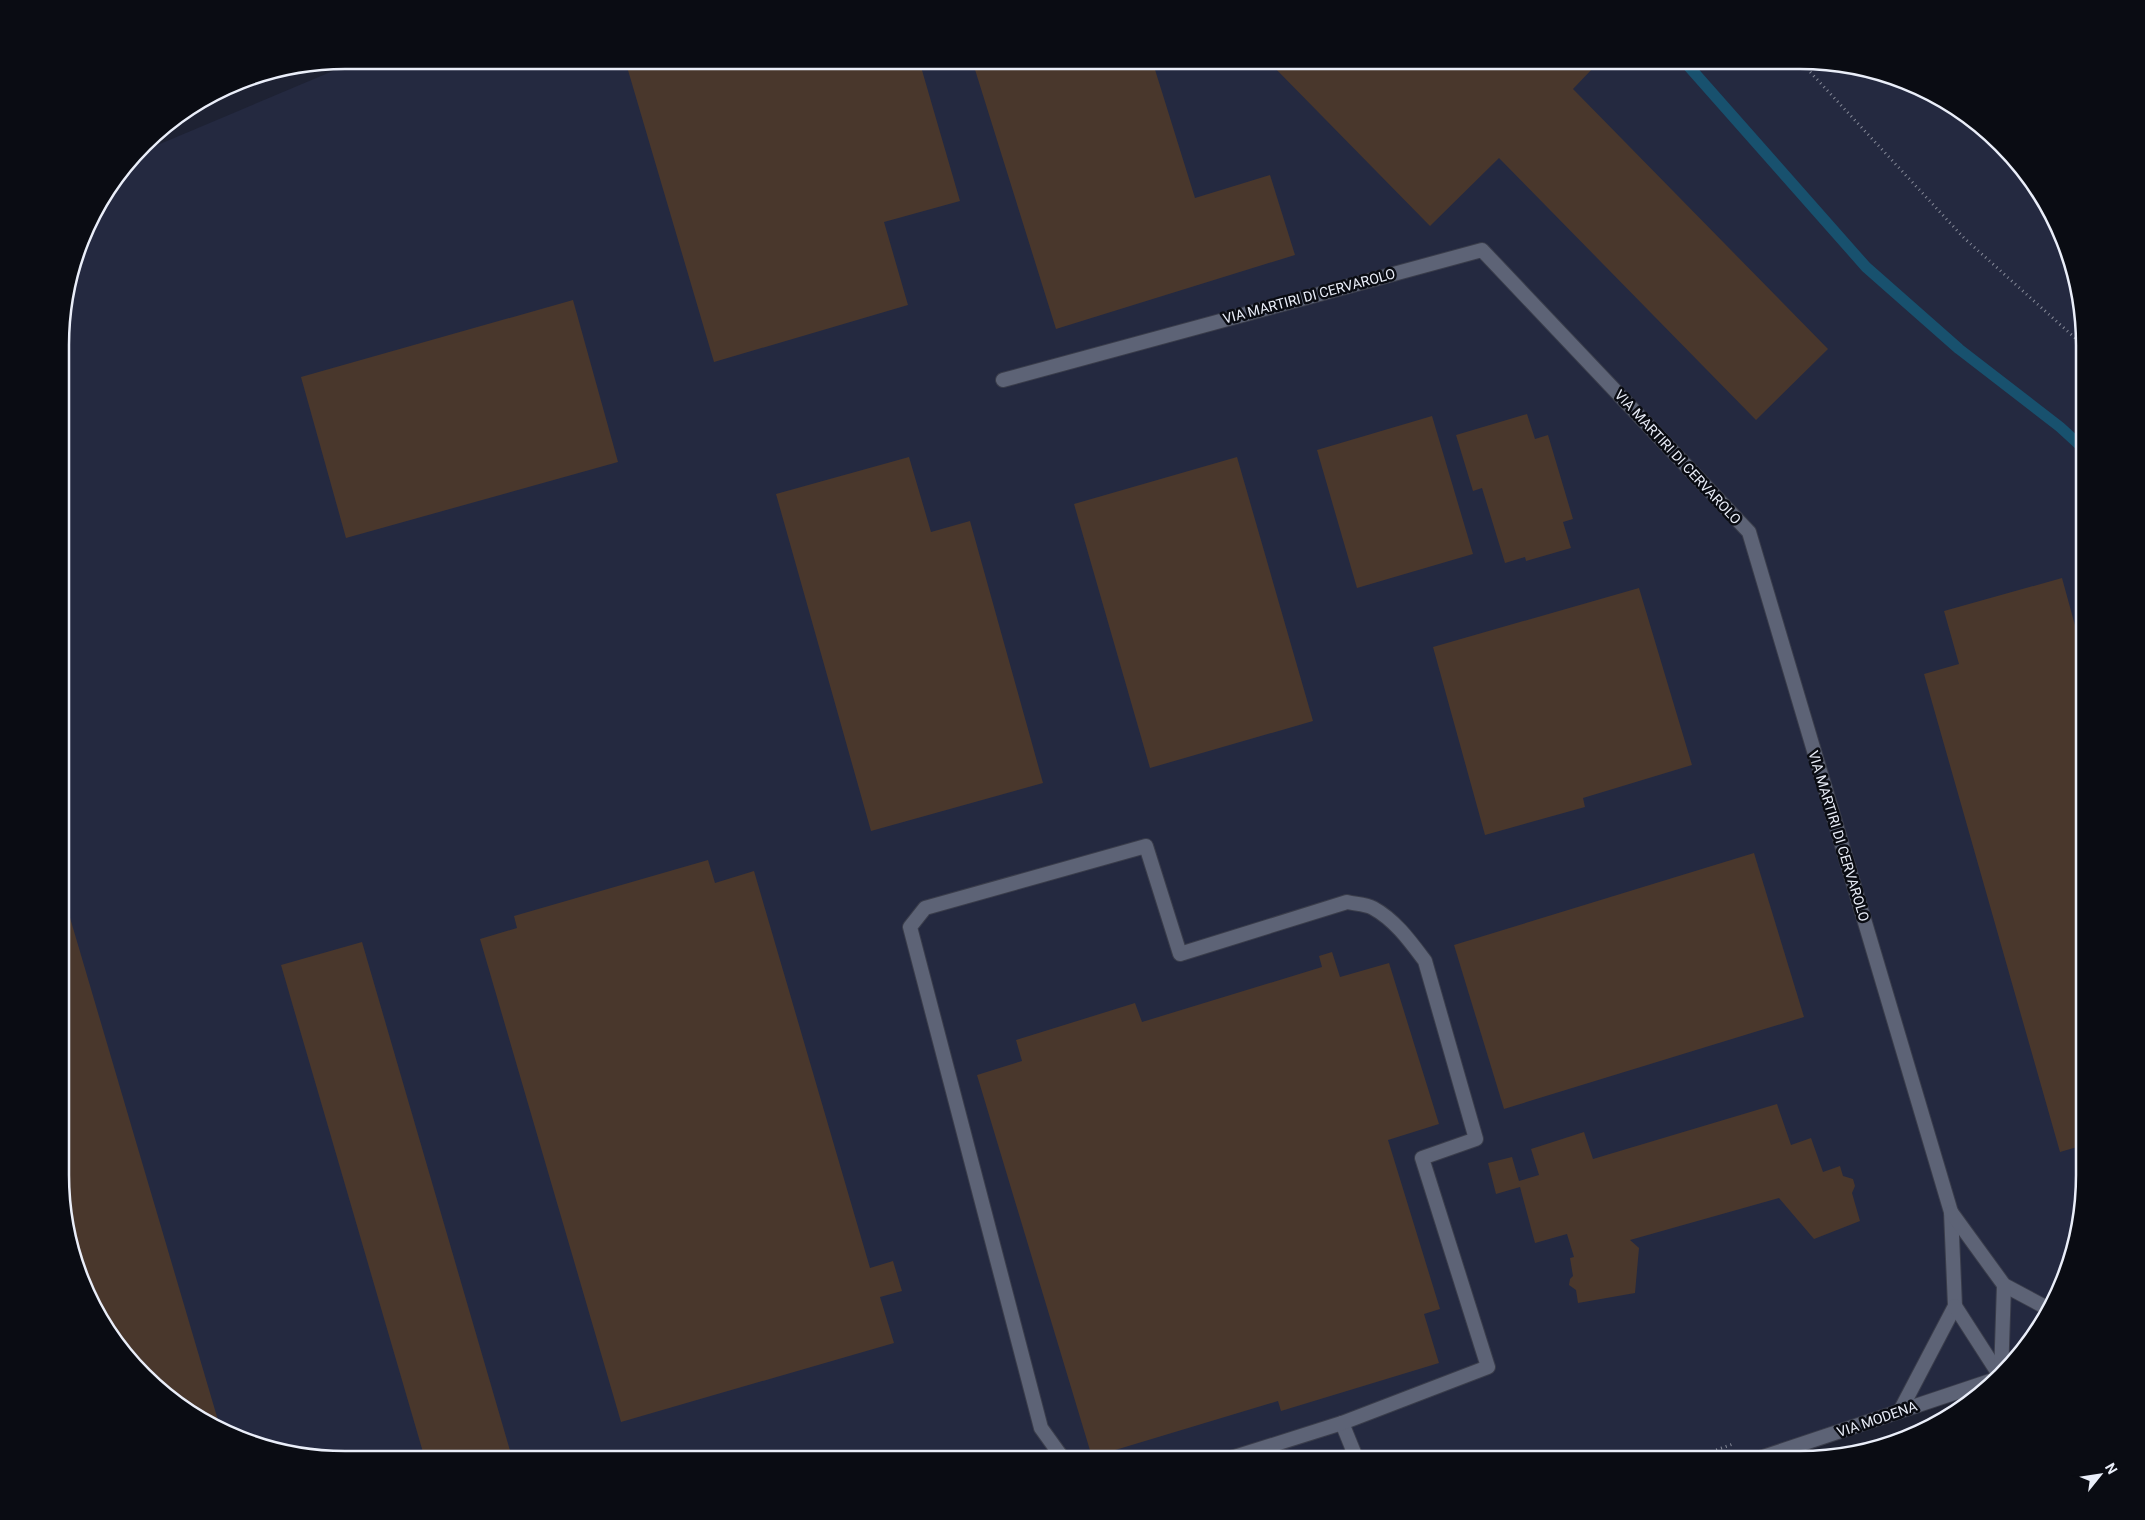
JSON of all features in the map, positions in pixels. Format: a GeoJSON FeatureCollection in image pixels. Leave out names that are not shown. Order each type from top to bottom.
{"type":"FeatureCollection","features":[{"type":"Feature","properties":{"kind":"street","name":"VIA MARTIRI DI CERVAROLO"},"geometry":{"type":"LineString","coordinates":[[1002,380],[1482,250],[1748,532],[1951,1212],[1955,1306]]}},
{"type":"Feature","properties":{"kind":"street"},"geometry":{"type":"LineString","coordinates":[[1058,1451],[1041,1428],[910,927],[925,908],[1146,846],[1180,954],[1347,902],[1372,907],[1392,922],[1407,937],[1425,961],[1476,1139],[1422,1158],[1488,1366],[1342,1424],[1254,1451]]}},
{"type":"Feature","properties":{"kind":"street","name":"VIA MARTIRI DI CERVAROLO"},"geometry":{"type":"LineString","coordinates":[[1951,1212],[2004,1285],[2043,1306]]}},
{"type":"Feature","properties":{"kind":"street"},"geometry":{"type":"LineString","coordinates":[[2001,1364],[2004,1285]]}},
{"type":"Feature","properties":{"kind":"street"},"geometry":{"type":"LineString","coordinates":[[1900,1411],[1955,1306],[1996,1369]]}},
{"type":"Feature","properties":{"kind":"street","name":"VIA MODENA"},"geometry":{"type":"LineString","coordinates":[[1781,1451],[1983,1382]]}},
{"type":"Feature","properties":{"kind":"street"},"geometry":{"type":"LineString","coordinates":[[1342,1424],[1353,1451]]}},
{"type":"Feature","properties":{"kind":"path"},"geometry":{"type":"LineString","coordinates":[[1807,69],[1964,238],[2076,339]]}},
{"type":"Feature","properties":{"kind":"path"},"geometry":{"type":"LineString","coordinates":[[1714,1451],[1742,1441]]}},
{"type":"Feature","properties":{"kind":"shaded area"},"geometry":{"type":"Polygon","coordinates":[[[338,69],[1818,69],[1854,74],[1889,83],[1922,97],[1953,115],[1982,137],[2008,163],[2039,207],[2062,256],[2071,291],[2076,327],[2076,1193],[2071,1229],[2062,1264],[2048,1297],[2030,1328],[2008,1357],[1990,1375],[1775,1451],[327,1451],[291,1446],[256,1437],[223,1423],[192,1405],[163,1383],[137,1357],[106,1313],[83,1264],[74,1229],[69,1193],[69,327],[78,274],[83,256],[97,223],[126,177],[153,147],[338,69]]]}},
{"type":"Feature","properties":{"kind":"building"},"geometry":{"type":"Polygon","coordinates":[[[628,69],[922,69],[960,201],[884,222],[908,305],[714,362],[628,69]]]}},
{"type":"Feature","properties":{"kind":"building"},"geometry":{"type":"Polygon","coordinates":[[[975,69],[1155,69],[1195,198],[1270,175],[1295,255],[1056,329],[975,69]]]}},
{"type":"Feature","properties":{"kind":"building"},"geometry":{"type":"Polygon","coordinates":[[[1276,69],[1592,69],[1573,89],[1828,349],[1756,420],[1499,158],[1430,226],[1276,69]]]}},
{"type":"Feature","properties":{"kind":"building"},"geometry":{"type":"Polygon","coordinates":[[[573,300],[618,462],[346,538],[301,377],[573,300]]]}},
{"type":"Feature","properties":{"kind":"building"},"geometry":{"type":"Polygon","coordinates":[[[1527,414],[1535,439],[1548,435],[1573,519],[1563,522],[1571,548],[1526,561],[1525,557],[1505,563],[1482,488],[1473,491],[1456,435],[1527,414]]]}},
{"type":"Feature","properties":{"kind":"building"},"geometry":{"type":"Polygon","coordinates":[[[1432,416],[1473,554],[1357,588],[1317,450],[1432,416]]]}},
{"type":"Feature","properties":{"kind":"building"},"geometry":{"type":"Polygon","coordinates":[[[909,457],[931,532],[970,521],[1043,783],[871,831],[776,494],[909,457]]]}},
{"type":"Feature","properties":{"kind":"building"},"geometry":{"type":"Polygon","coordinates":[[[1237,457],[1313,721],[1150,768],[1074,504],[1237,457]]]}},
{"type":"Feature","properties":{"kind":"building"},"geometry":{"type":"Polygon","coordinates":[[[2062,578],[2076,629],[2076,1147],[2060,1152],[1924,674],[1959,664],[1944,611],[2062,578]]]}},
{"type":"Feature","properties":{"kind":"building"},"geometry":{"type":"Polygon","coordinates":[[[1639,588],[1692,765],[1583,798],[1585,807],[1485,835],[1433,647],[1639,588]]]}},
{"type":"Feature","properties":{"kind":"building"},"geometry":{"type":"Polygon","coordinates":[[[1754,853],[1804,1017],[1504,1109],[1454,945],[1754,853]]]}},
{"type":"Feature","properties":{"kind":"building"},"geometry":{"type":"Polygon","coordinates":[[[708,860],[715,883],[754,871],[870,1268],[893,1261],[902,1291],[880,1297],[894,1343],[621,1422],[480,939],[517,928],[514,916],[708,860]]]}},
{"type":"Feature","properties":{"kind":"building"},"geometry":{"type":"Polygon","coordinates":[[[69,914],[218,1420],[177,1394],[137,1357],[106,1313],[83,1264],[74,1229],[69,1193],[69,914]]]}},
{"type":"Feature","properties":{"kind":"building"},"geometry":{"type":"Polygon","coordinates":[[[362,942],[510,1451],[423,1451],[281,965],[362,942]]]}},
{"type":"Feature","properties":{"kind":"building"},"geometry":{"type":"Polygon","coordinates":[[[1332,952],[1340,977],[1389,963],[1439,1124],[1388,1140],[1440,1309],[1424,1314],[1439,1363],[1281,1411],[1278,1401],[1112,1451],[1090,1451],[977,1075],[1022,1061],[1016,1040],[1135,1003],[1142,1022],[1322,967],[1319,956],[1332,952]]]}},
{"type":"Feature","properties":{"kind":"building"},"geometry":{"type":"Polygon","coordinates":[[[1777,1104],[1791,1145],[1811,1138],[1823,1172],[1840,1166],[1843,1176],[1853,1179],[1855,1186],[1852,1193],[1860,1221],[1814,1239],[1779,1198],[1630,1240],[1639,1248],[1635,1293],[1578,1303],[1576,1290],[1569,1285],[1570,1279],[1573,1276],[1570,1258],[1574,1257],[1567,1234],[1535,1243],[1520,1187],[1496,1194],[1488,1163],[1512,1157],[1519,1181],[1539,1175],[1531,1149],[1584,1132],[1593,1159],[1777,1104]]]}},
{"type":"Feature","properties":{"kind":"waterway"},"geometry":{"type":"LineString","coordinates":[[1691,69],[1866,267],[1959,349],[2060,427],[2076,442]]}}]}
